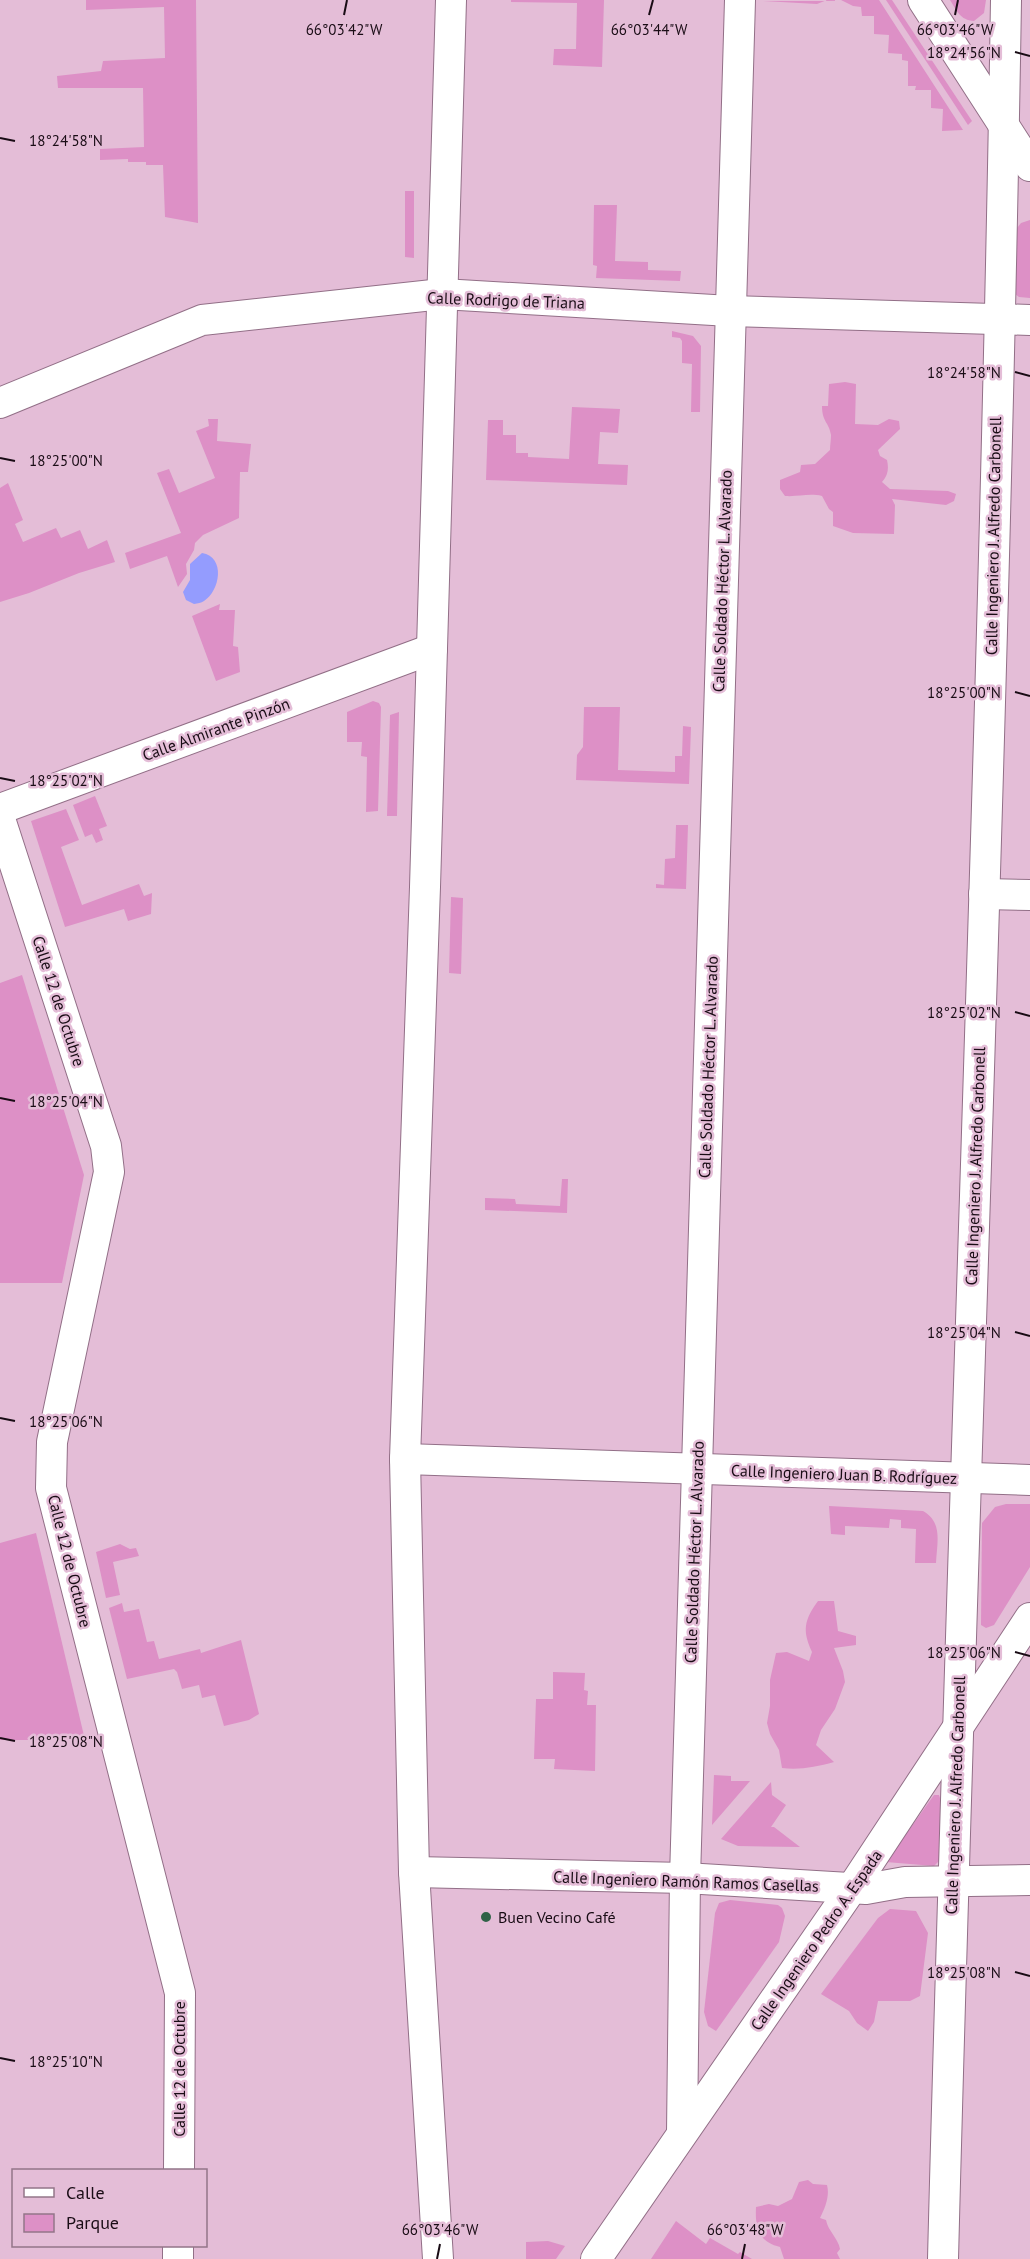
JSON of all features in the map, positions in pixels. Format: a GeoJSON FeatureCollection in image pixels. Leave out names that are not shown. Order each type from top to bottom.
{"type":"FeatureCollection","features":[{"type":"Feature","properties":{"kind":"street"},"geometry":{"type":"LineString","coordinates":[[438,2259],[414,1872],[405,1459],[451,0]]}},
{"type":"Feature","properties":{"kind":"street","name":"Calle Soldado Héctor L. Alvarado"},"geometry":{"type":"LineString","coordinates":[[682,2133],[685,1878],[696,1469],[740,0]]}},
{"type":"Feature","properties":{"kind":"street"},"geometry":{"type":"LineString","coordinates":[[922,0],[1030,166]]}},
{"type":"Feature","properties":{"kind":"street","name":"Calle Ingeniero J. Alfredo Carbonell"},"geometry":{"type":"LineString","coordinates":[[943,2259],[952,1881],[984,894],[1006,0]]}},
{"type":"Feature","properties":{"kind":"street","name":"Calle Rodrigo de Triana"},"geometry":{"type":"LineString","coordinates":[[0,403],[202,320],[442,294],[730,311],[1030,320]]}},
{"type":"Feature","properties":{"kind":"street","name":"Calle Almirante Pinzón"},"geometry":{"type":"LineString","coordinates":[[0,809],[432,649]]}},
{"type":"Feature","properties":{"kind":"street","name":"Calle 12 de Octubre"},"geometry":{"type":"LineString","coordinates":[[0,819],[106,1146],[109,1172],[52,1442],[51,1488],[180,1993],[179,2169]]}},
{"type":"Feature","properties":{"kind":"street"},"geometry":{"type":"LineString","coordinates":[[984,894],[1030,895]]}},
{"type":"Feature","properties":{"kind":"street","name":"Calle Ingeniero Juan B. Rodríguez"},"geometry":{"type":"LineString","coordinates":[[405,1459],[1030,1480]]}},
{"type":"Feature","properties":{"kind":"street","name":"Calle Ingeniero Pedro A. Espada"},"geometry":{"type":"LineString","coordinates":[[596,2259],[852,1888],[1030,1618]]}},
{"type":"Feature","properties":{"kind":"street","name":"Calle Ingeniero Ramón Ramos Casellas"},"geometry":{"type":"LineString","coordinates":[[414,1872],[685,1878],[866,1889],[905,1882],[1030,1880]]}},
{"type":"Feature","properties":{"kind":"green space"},"geometry":{"type":"Polygon","coordinates":[[[86,0],[196,0],[198,223],[165,217],[163,165],[128,162],[128,159],[100,160],[100,149],[144,147],[143,88],[58,88],[57,76],[101,71],[103,61],[165,58],[164,7],[86,10],[86,0]]]}},
{"type":"Feature","properties":{"kind":"green space"},"geometry":{"type":"Polygon","coordinates":[[[511,0],[604,0],[602,67],[553,65],[554,49],[576,49],[577,3],[511,2],[511,0]]]}},
{"type":"Feature","properties":{"kind":"green space"},"geometry":{"type":"Polygon","coordinates":[[[827,0],[817,4],[763,1],[827,0]]]}},
{"type":"Feature","properties":{"kind":"green space"},"geometry":{"type":"Polygon","coordinates":[[[841,0],[879,0],[963,130],[942,131],[943,109],[931,108],[931,90],[915,90],[916,86],[908,86],[908,61],[902,60],[902,54],[888,53],[889,35],[874,34],[874,16],[862,16],[861,7],[841,0]]]}},
{"type":"Feature","properties":{"kind":"green space"},"geometry":{"type":"Polygon","coordinates":[[[886,0],[892,0],[972,121],[968,125],[886,0]]]}},
{"type":"Feature","properties":{"kind":"green space"},"geometry":{"type":"Polygon","coordinates":[[[950,0],[986,0],[984,13],[974,21],[965,19],[950,0]]]}},
{"type":"Feature","properties":{"kind":"green space"},"geometry":{"type":"Polygon","coordinates":[[[405,191],[414,191],[414,258],[405,257],[405,191]]]}},
{"type":"Feature","properties":{"kind":"green space"},"geometry":{"type":"Polygon","coordinates":[[[594,205],[617,205],[615,261],[648,262],[648,270],[681,271],[680,281],[596,278],[597,266],[593,265],[594,205]]]}},
{"type":"Feature","properties":{"kind":"green space"},"geometry":{"type":"Polygon","coordinates":[[[1030,220],[1030,298],[1019,297],[1015,294],[1013,285],[1017,228],[1021,223],[1030,220]]]}},
{"type":"Feature","properties":{"kind":"green space"},"geometry":{"type":"Polygon","coordinates":[[[672,331],[693,336],[701,346],[700,412],[691,412],[692,364],[682,363],[682,341],[680,338],[672,337],[672,331]]]}},
{"type":"Feature","properties":{"kind":"green space"},"geometry":{"type":"Polygon","coordinates":[[[845,382],[856,384],[855,424],[878,425],[889,419],[899,421],[900,429],[878,450],[880,456],[888,463],[887,474],[882,482],[890,489],[948,491],[956,494],[954,501],[946,505],[892,499],[895,505],[894,534],[853,533],[833,526],[833,512],[822,496],[785,496],[780,489],[780,480],[800,472],[801,465],[815,464],[830,450],[831,435],[822,406],[828,406],[829,384],[845,382]]]}},
{"type":"Feature","properties":{"kind":"green space"},"geometry":{"type":"Polygon","coordinates":[[[572,407],[620,409],[618,433],[600,432],[598,464],[628,465],[627,485],[486,480],[488,420],[503,420],[503,435],[516,435],[516,453],[528,453],[528,457],[569,459],[572,407]]]}},
{"type":"Feature","properties":{"kind":"green space"},"geometry":{"type":"Polygon","coordinates":[[[208,419],[218,419],[217,441],[251,444],[248,472],[240,472],[239,518],[203,535],[195,543],[194,550],[186,564],[187,574],[178,587],[167,556],[130,569],[125,553],[181,533],[157,473],[169,469],[179,493],[215,478],[196,431],[209,426],[208,419]]]}},
{"type":"Feature","properties":{"kind":"green space"},"geometry":{"type":"Polygon","coordinates":[[[8,483],[23,520],[15,524],[23,542],[56,528],[61,538],[80,530],[88,549],[107,540],[115,562],[0,602],[0,488],[8,483]]]}},
{"type":"Feature","properties":{"kind":"green space"},"geometry":{"type":"Polygon","coordinates":[[[220,604],[219,610],[235,610],[233,646],[238,647],[240,672],[216,681],[192,616],[220,604]]]}},
{"type":"Feature","properties":{"kind":"green space"},"geometry":{"type":"Polygon","coordinates":[[[373,701],[379,703],[381,707],[378,811],[366,812],[367,757],[361,756],[362,742],[347,742],[347,712],[373,701]]]}},
{"type":"Feature","properties":{"kind":"green space"},"geometry":{"type":"Polygon","coordinates":[[[584,707],[620,707],[618,770],[675,772],[675,756],[682,756],[683,726],[691,727],[689,784],[576,780],[577,755],[583,747],[584,707]]]}},
{"type":"Feature","properties":{"kind":"green space"},"geometry":{"type":"Polygon","coordinates":[[[399,712],[397,816],[387,816],[390,715],[399,712]]]}},
{"type":"Feature","properties":{"kind":"green space"},"geometry":{"type":"Polygon","coordinates":[[[95,796],[107,826],[99,829],[103,840],[96,843],[92,834],[85,837],[73,805],[95,796]]]}},
{"type":"Feature","properties":{"kind":"green space"},"geometry":{"type":"Polygon","coordinates":[[[66,809],[79,840],[61,847],[82,905],[139,884],[144,896],[152,893],[151,914],[128,921],[124,909],[65,927],[31,821],[66,809]]]}},
{"type":"Feature","properties":{"kind":"green space"},"geometry":{"type":"Polygon","coordinates":[[[676,825],[688,825],[686,889],[656,888],[656,884],[664,885],[665,859],[675,858],[676,825]]]}},
{"type":"Feature","properties":{"kind":"green space"},"geometry":{"type":"Polygon","coordinates":[[[451,897],[463,898],[461,974],[449,973],[451,897]]]}},
{"type":"Feature","properties":{"kind":"green space"},"geometry":{"type":"Polygon","coordinates":[[[22,975],[84,1175],[62,1283],[0,1283],[0,983],[22,975]]]}},
{"type":"Feature","properties":{"kind":"green space"},"geometry":{"type":"Polygon","coordinates":[[[562,1179],[568,1179],[567,1213],[485,1210],[485,1198],[515,1199],[516,1204],[560,1206],[562,1179]]]}},
{"type":"Feature","properties":{"kind":"green space"},"geometry":{"type":"Polygon","coordinates":[[[1006,1504],[1030,1504],[1030,1567],[994,1625],[986,1628],[981,1625],[982,1523],[995,1507],[1006,1504]]]}},
{"type":"Feature","properties":{"kind":"green space"},"geometry":{"type":"Polygon","coordinates":[[[829,1506],[923,1511],[934,1521],[936,1527],[938,1541],[936,1563],[915,1563],[916,1529],[901,1528],[901,1520],[890,1519],[889,1528],[845,1526],[845,1535],[831,1534],[829,1506]]]}},
{"type":"Feature","properties":{"kind":"green space"},"geometry":{"type":"Polygon","coordinates":[[[36,1533],[85,1740],[0,1740],[0,1543],[36,1533]]]}},
{"type":"Feature","properties":{"kind":"green space"},"geometry":{"type":"Polygon","coordinates":[[[120,1544],[130,1549],[136,1548],[139,1556],[113,1562],[120,1595],[106,1598],[96,1552],[120,1544]]]}},
{"type":"Feature","properties":{"kind":"green space"},"geometry":{"type":"Polygon","coordinates":[[[818,1601],[834,1601],[838,1631],[856,1636],[856,1645],[834,1648],[845,1682],[835,1709],[821,1730],[816,1745],[834,1762],[808,1768],[782,1768],[779,1750],[767,1723],[770,1706],[770,1680],[776,1653],[787,1652],[809,1661],[812,1652],[806,1626],[818,1601]]]}},
{"type":"Feature","properties":{"kind":"green space"},"geometry":{"type":"Polygon","coordinates":[[[122,1603],[124,1612],[139,1609],[147,1642],[154,1641],[159,1659],[200,1649],[201,1653],[241,1640],[259,1714],[249,1720],[224,1726],[215,1695],[202,1698],[199,1685],[182,1689],[174,1669],[127,1679],[109,1608],[122,1603]]]}},
{"type":"Feature","properties":{"kind":"green space"},"geometry":{"type":"Polygon","coordinates":[[[553,1672],[585,1673],[584,1690],[588,1691],[587,1705],[596,1705],[595,1771],[554,1769],[555,1759],[534,1759],[536,1699],[553,1699],[553,1672]]]}},
{"type":"Feature","properties":{"kind":"green space"},"geometry":{"type":"Polygon","coordinates":[[[714,1775],[731,1776],[731,1781],[750,1781],[712,1825],[714,1775]]]}},
{"type":"Feature","properties":{"kind":"green space"},"geometry":{"type":"Polygon","coordinates":[[[771,1782],[772,1795],[786,1805],[771,1827],[800,1847],[738,1846],[721,1839],[771,1782]]]}},
{"type":"Feature","properties":{"kind":"green space"},"geometry":{"type":"Polygon","coordinates":[[[934,1795],[939,1795],[941,1801],[940,1860],[934,1866],[886,1862],[934,1795]]]}},
{"type":"Feature","properties":{"kind":"green space"},"geometry":{"type":"Polygon","coordinates":[[[730,1900],[778,1905],[785,1916],[779,1942],[716,2031],[708,2026],[704,2012],[715,1913],[719,1903],[730,1900]]]}},
{"type":"Feature","properties":{"kind":"green space"},"geometry":{"type":"Polygon","coordinates":[[[890,1909],[916,1911],[928,1933],[920,1996],[910,2001],[878,2001],[874,2022],[868,2031],[857,2023],[849,2011],[821,1994],[878,1918],[890,1909]]]}},
{"type":"Feature","properties":{"kind":"green space"},"geometry":{"type":"Polygon","coordinates":[[[808,2180],[813,2184],[827,2185],[827,2198],[820,2218],[826,2220],[837,2241],[840,2249],[837,2253],[840,2259],[784,2259],[780,2247],[767,2241],[759,2233],[756,2207],[769,2204],[778,2206],[792,2199],[799,2182],[808,2180]]]}},
{"type":"Feature","properties":{"kind":"green space"},"geometry":{"type":"Polygon","coordinates":[[[676,2221],[706,2244],[710,2238],[752,2259],[651,2259],[676,2221]]]}},
{"type":"Feature","properties":{"kind":"green space"},"geometry":{"type":"Polygon","coordinates":[[[548,2241],[565,2246],[556,2259],[526,2259],[526,2242],[548,2241]]]}},
{"type":"Feature","properties":{"kind":"water"},"geometry":{"type":"Polygon","coordinates":[[[202,553],[215,561],[217,582],[214,590],[203,602],[194,604],[186,600],[183,592],[190,580],[190,564],[202,553]]]}},
{"type":"Feature","properties":{"kind":"place","name":"Buen Vecino Café"},"geometry":{"type":"Point","coordinates":[486,1917]}}]}
